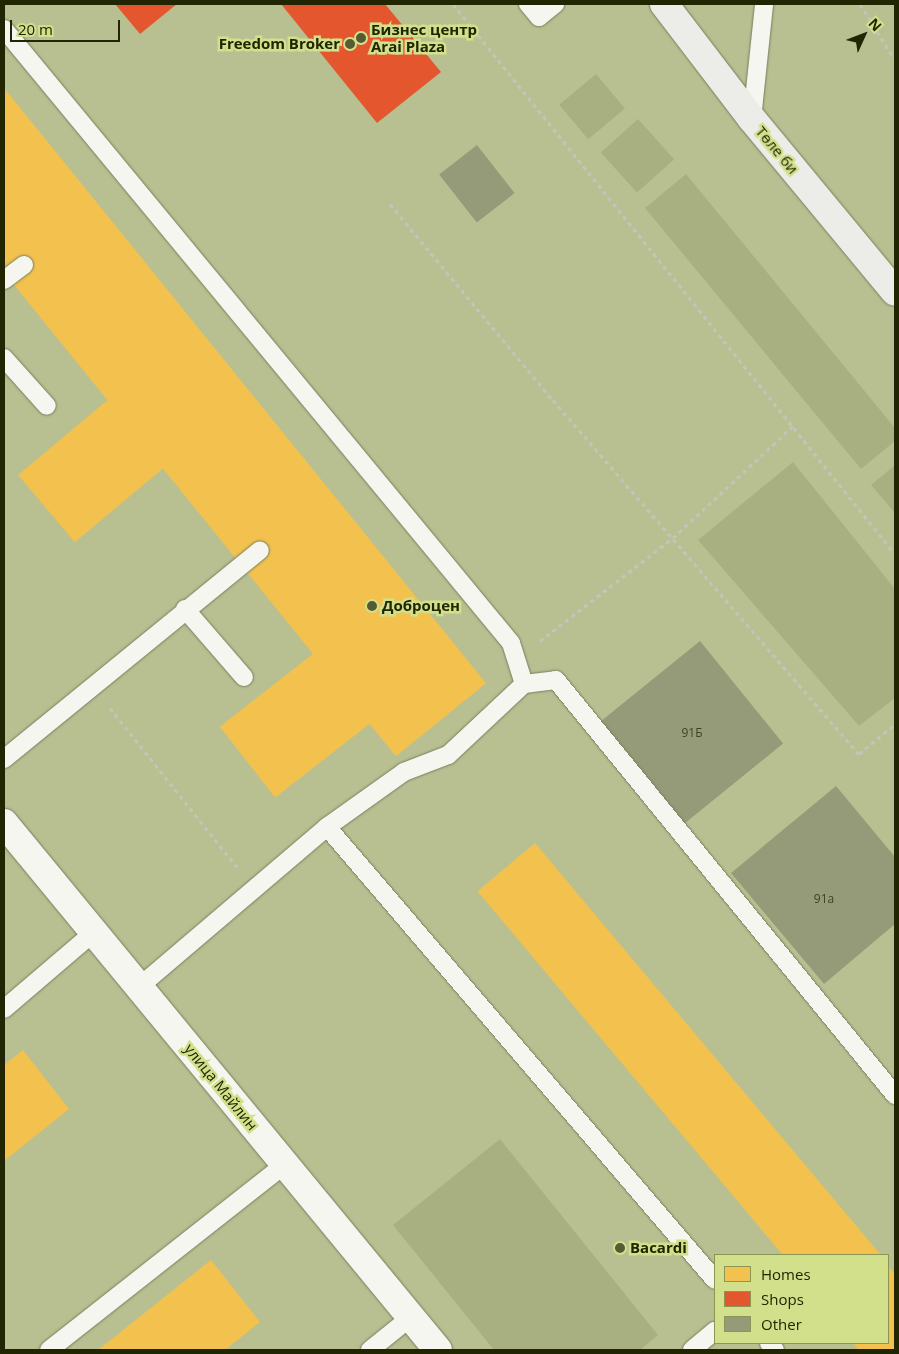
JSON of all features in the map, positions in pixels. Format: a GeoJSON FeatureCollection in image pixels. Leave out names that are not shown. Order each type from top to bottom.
{"type":"FeatureCollection","features":[{"type":"Feature","properties":{"kind":"main road","name":"Төле би"},"geometry":{"type":"LineString","coordinates":[[664,4],[752,119],[895,292]]}},
{"type":"Feature","properties":{"kind":"street","name":"улица Майлин"},"geometry":{"type":"LineString","coordinates":[[4,823],[438,1350]]}},
{"type":"Feature","properties":{"kind":"lane"},"geometry":{"type":"LineString","coordinates":[[528,4],[539,17],[555,4]]}},
{"type":"Feature","properties":{"kind":"lane"},"geometry":{"type":"LineString","coordinates":[[752,119],[764,4]]}},
{"type":"Feature","properties":{"kind":"lane"},"geometry":{"type":"LineString","coordinates":[[4,29],[511,642],[524,684]]}},
{"type":"Feature","properties":{"kind":"lane"},"geometry":{"type":"LineString","coordinates":[[4,280],[24,264]]}},
{"type":"Feature","properties":{"kind":"lane"},"geometry":{"type":"LineString","coordinates":[[4,358],[47,406]]}},
{"type":"Feature","properties":{"kind":"lane"},"geometry":{"type":"LineString","coordinates":[[4,759],[185,609],[260,550]]}},
{"type":"Feature","properties":{"kind":"lane"},"geometry":{"type":"LineString","coordinates":[[185,609],[244,677]]}},
{"type":"Feature","properties":{"kind":"lane"},"geometry":{"type":"LineString","coordinates":[[140,988],[327,827],[404,772],[448,755],[524,684],[556,680],[895,1095]]}},
{"type":"Feature","properties":{"kind":"lane"},"geometry":{"type":"LineString","coordinates":[[327,827],[714,1279]]}},
{"type":"Feature","properties":{"kind":"lane"},"geometry":{"type":"LineString","coordinates":[[4,1009],[94,932]]}},
{"type":"Feature","properties":{"kind":"lane"},"geometry":{"type":"LineString","coordinates":[[49,1350],[285,1164]]}},
{"type":"Feature","properties":{"kind":"lane"},"geometry":{"type":"LineString","coordinates":[[370,1350],[411,1317]]}},
{"type":"Feature","properties":{"kind":"lane"},"geometry":{"type":"LineString","coordinates":[[692,1350],[714,1332]]}},
{"type":"Feature","properties":{"kind":"path"},"geometry":{"type":"LineString","coordinates":[[453,4],[895,554]]}},
{"type":"Feature","properties":{"kind":"path"},"geometry":{"type":"LineString","coordinates":[[860,4],[895,60]]}},
{"type":"Feature","properties":{"kind":"path"},"geometry":{"type":"LineString","coordinates":[[390,204],[859,754],[895,724]]}},
{"type":"Feature","properties":{"kind":"path"},"geometry":{"type":"LineString","coordinates":[[517,660],[673,538],[793,426]]}},
{"type":"Feature","properties":{"kind":"path"},"geometry":{"type":"LineString","coordinates":[[92,686],[255,889]]}},
{"type":"Feature","properties":{"kind":"green space"},"geometry":{"type":"Polygon","coordinates":[[[596,74],[625,108],[588,139],[559,105],[596,74]]]}},
{"type":"Feature","properties":{"kind":"green space"},"geometry":{"type":"Polygon","coordinates":[[[638,119],[674,159],[637,193],[601,152],[638,119]]]}},
{"type":"Feature","properties":{"kind":"green space"},"geometry":{"type":"Polygon","coordinates":[[[686,174],[895,428],[895,441],[861,469],[645,208],[686,174]]]}},
{"type":"Feature","properties":{"kind":"green space"},"geometry":{"type":"Polygon","coordinates":[[[793,462],[895,589],[895,698],[859,726],[698,540],[793,462]]]}},
{"type":"Feature","properties":{"kind":"green space"},"geometry":{"type":"Polygon","coordinates":[[[895,465],[895,513],[871,485],[895,465]]]}},
{"type":"Feature","properties":{"kind":"green space"},"geometry":{"type":"Polygon","coordinates":[[[500,1139],[658,1335],[640,1350],[494,1350],[393,1225],[500,1139]]]}},
{"type":"Feature","properties":{"kind":"building: Homes"},"geometry":{"type":"Polygon","coordinates":[[[4,88],[486,683],[396,756],[4,272],[4,88]]]}},
{"type":"Feature","properties":{"kind":"building: Homes"},"geometry":{"type":"Polygon","coordinates":[[[117,392],[174,459],[75,542],[18,475],[117,392]]]}},
{"type":"Feature","properties":{"kind":"building: Homes"},"geometry":{"type":"Polygon","coordinates":[[[323,646],[378,717],[275,798],[220,727],[323,646]]]}},
{"type":"Feature","properties":{"kind":"building: Homes"},"geometry":{"type":"Polygon","coordinates":[[[535,843],[880,1254],[782,1254],[478,891],[535,843]]]}},
{"type":"Feature","properties":{"kind":"building: Homes"},"geometry":{"type":"Polygon","coordinates":[[[23,1050],[69,1109],[4,1161],[4,1065],[23,1050]]]}},
{"type":"Feature","properties":{"kind":"building: Homes"},"geometry":{"type":"Polygon","coordinates":[[[211,1260],[260,1322],[225,1350],[98,1350],[211,1260]]]}},
{"type":"Feature","properties":{"kind":"building: Homes"},"geometry":{"type":"Polygon","coordinates":[[[889,1267],[895,1275],[895,1350],[859,1350],[854,1344],[889,1344],[889,1267]]]}},
{"type":"Feature","properties":{"kind":"building: Shops"},"geometry":{"type":"Polygon","coordinates":[[[115,4],[177,4],[140,34],[115,4]]]}},
{"type":"Feature","properties":{"kind":"building: Shops","name":"Бизнес центр Arai Plaza"},"geometry":{"type":"Polygon","coordinates":[[[281,4],[385,4],[441,72],[377,123],[281,4]]]}},
{"type":"Feature","properties":{"kind":"building: Other"},"geometry":{"type":"Polygon","coordinates":[[[477,145],[515,193],[477,223],[439,175],[477,145]]]}},
{"type":"Feature","properties":{"kind":"building: Other"},"geometry":{"type":"Polygon","coordinates":[[[700,641],[783,744],[684,824],[601,722],[700,641]]]}},
{"type":"Feature","properties":{"kind":"building: Other"},"geometry":{"type":"Polygon","coordinates":[[[836,786],[895,857],[895,924],[824,984],[731,873],[836,786]]]}},
{"type":"Feature","properties":{"kind":"place","name":"Бизнес центр Arai Plaza"},"geometry":{"type":"Point","coordinates":[361,38]}},
{"type":"Feature","properties":{"kind":"place","name":"Freedom Broker"},"geometry":{"type":"Point","coordinates":[350,44]}},
{"type":"Feature","properties":{"kind":"place","name":"Доброцен"},"geometry":{"type":"Point","coordinates":[372,606]}},
{"type":"Feature","properties":{"kind":"place","name":"Bacardi"},"geometry":{"type":"Point","coordinates":[620,1248]}}]}
